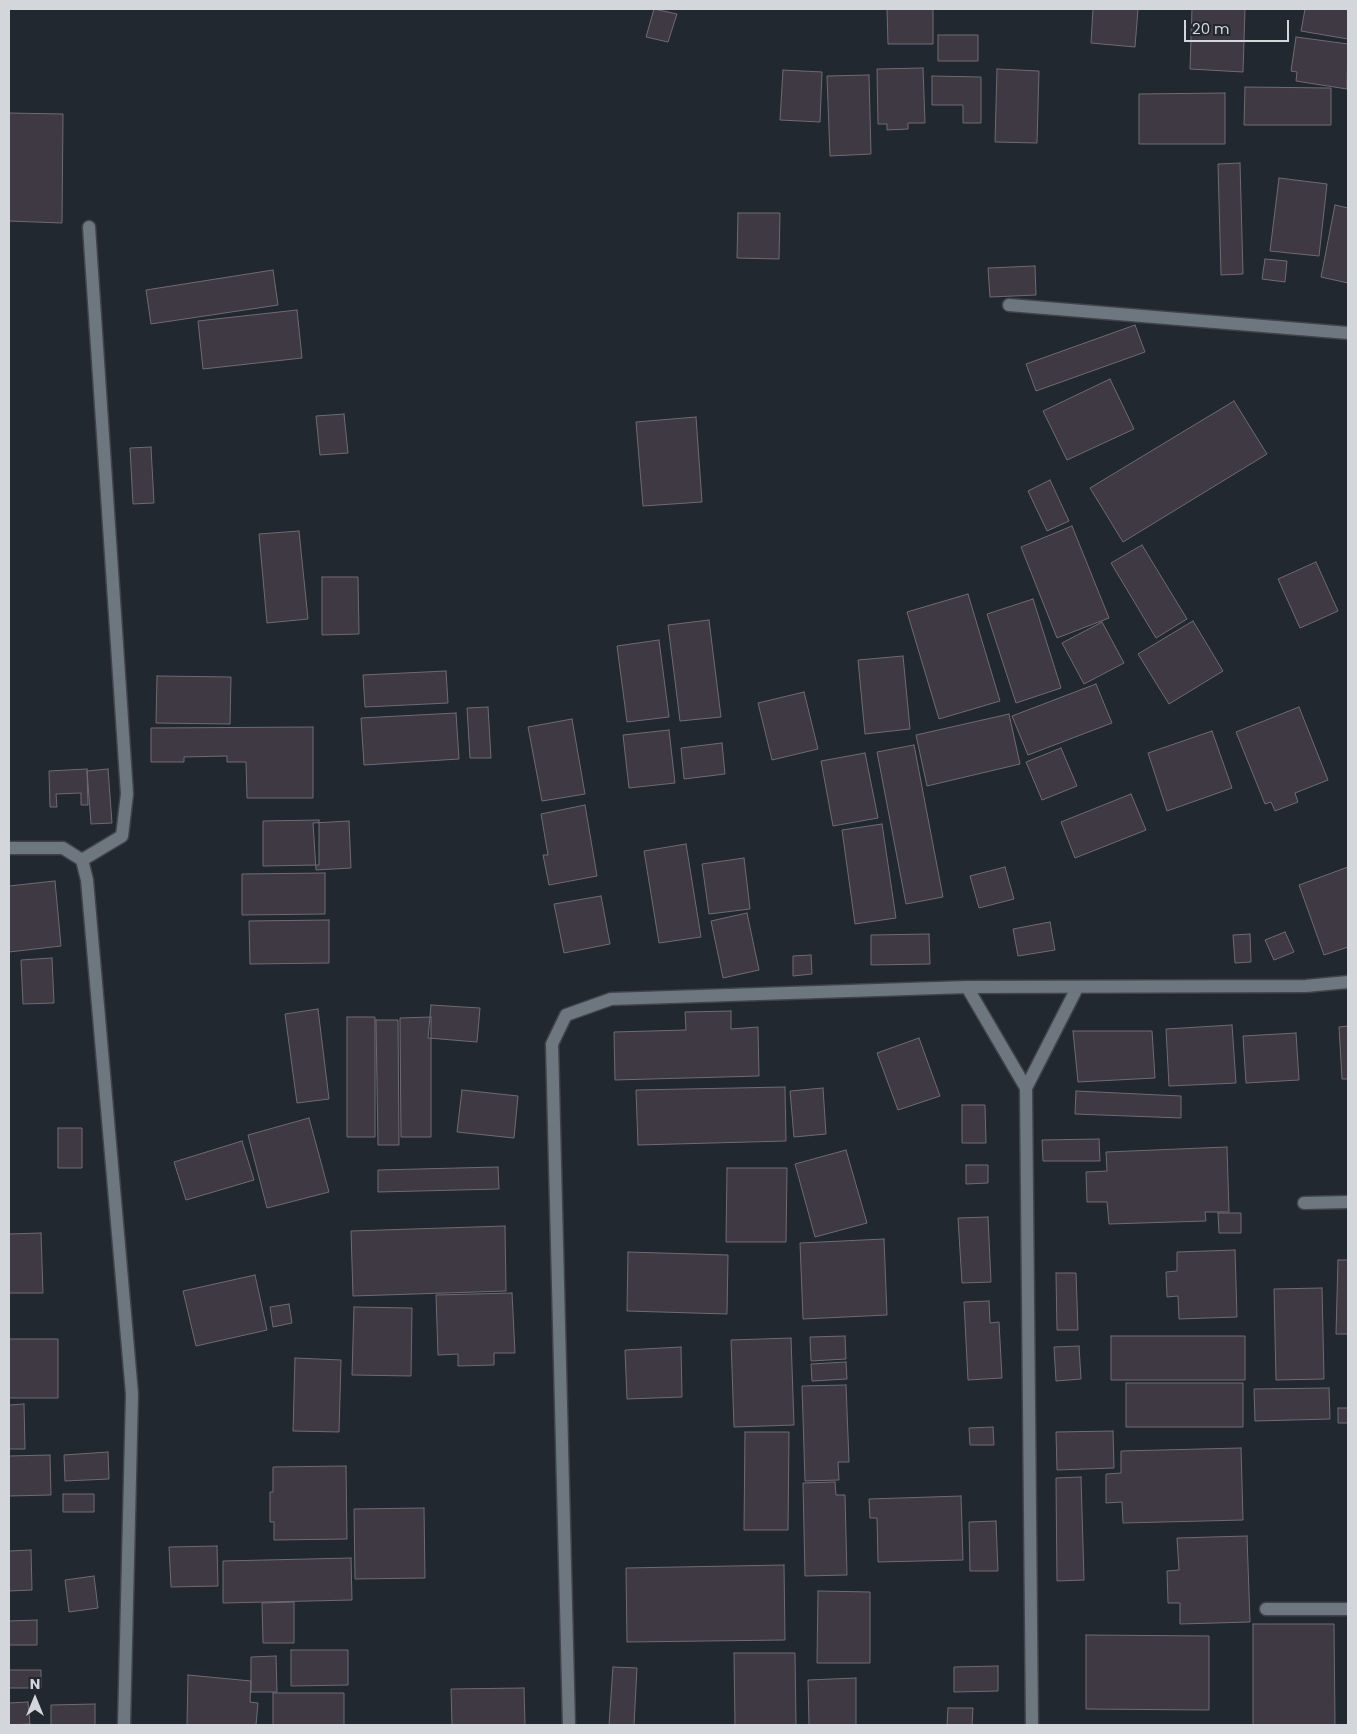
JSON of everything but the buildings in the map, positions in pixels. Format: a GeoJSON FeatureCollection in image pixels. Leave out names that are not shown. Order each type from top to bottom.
{"type":"FeatureCollection","features":[{"type":"Feature","properties":{"kind":"street"},"geometry":{"type":"LineString","coordinates":[[82,860],[122,836],[127,794],[89,227]]}},
{"type":"Feature","properties":{"kind":"street"},"geometry":{"type":"LineString","coordinates":[[1009,305],[1348,333]]}},
{"type":"Feature","properties":{"kind":"street"},"geometry":{"type":"LineString","coordinates":[[9,848],[63,848],[82,860],[87,880],[132,1394],[124,1725]]}},
{"type":"Feature","properties":{"kind":"street"},"geometry":{"type":"LineString","coordinates":[[569,1725],[552,1044],[566,1015],[611,999],[967,987],[1306,986],[1348,982]]}},
{"type":"Feature","properties":{"kind":"street"},"geometry":{"type":"LineString","coordinates":[[967,987],[1026,1088]]}},
{"type":"Feature","properties":{"kind":"street"},"geometry":{"type":"LineString","coordinates":[[1032,1725],[1026,1088],[1077,988]]}},
{"type":"Feature","properties":{"kind":"street"},"geometry":{"type":"LineString","coordinates":[[1304,1203],[1348,1202]]}},
{"type":"Feature","properties":{"kind":"street"},"geometry":{"type":"LineString","coordinates":[[1266,1609],[1348,1609]]}}]}
